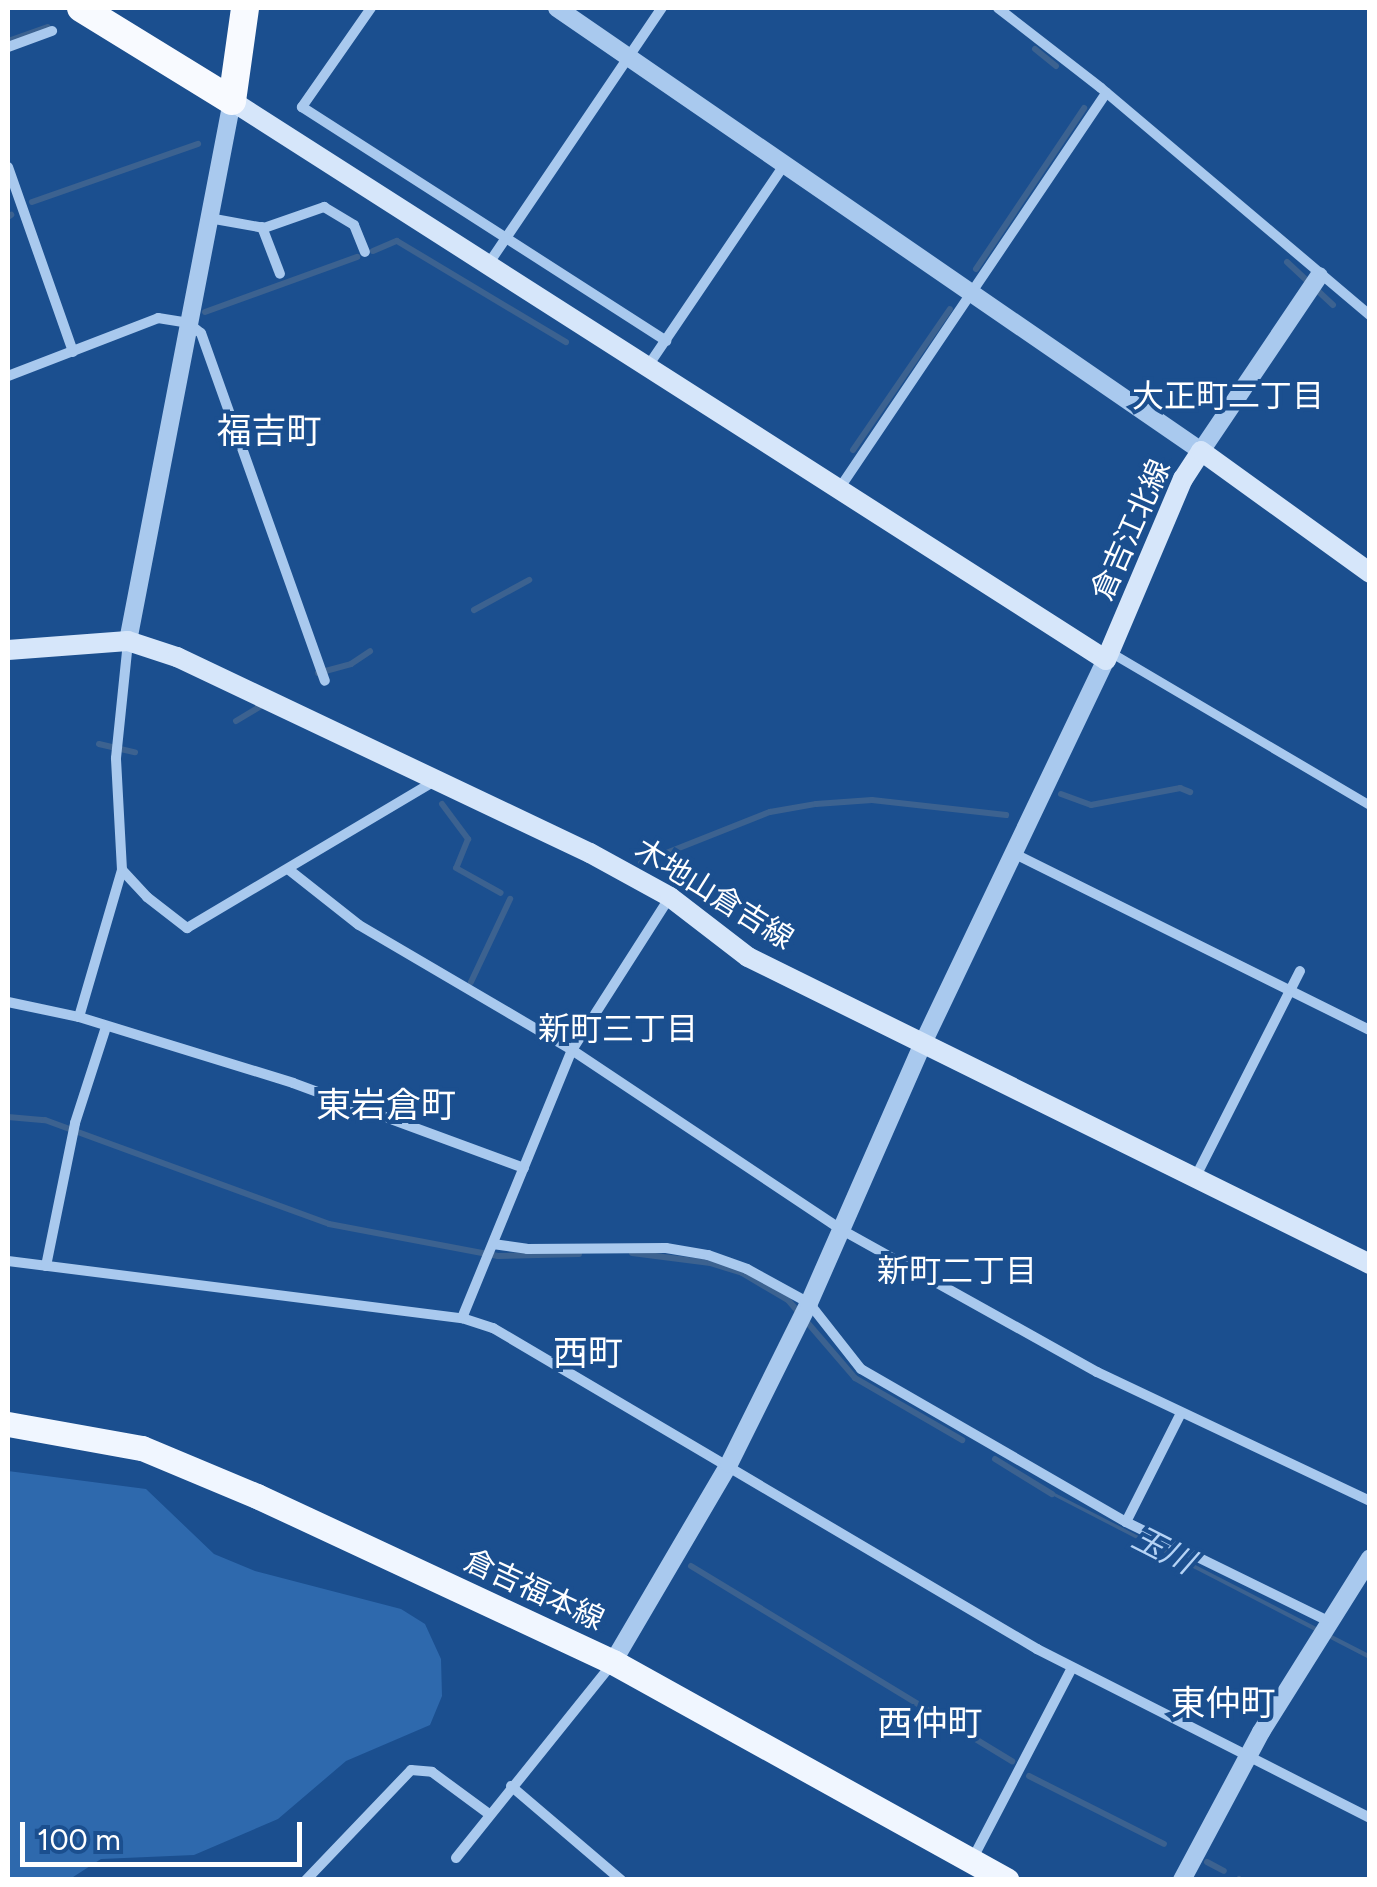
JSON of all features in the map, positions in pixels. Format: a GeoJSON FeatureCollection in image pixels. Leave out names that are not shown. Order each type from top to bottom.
{"type":"FeatureCollection","features":[{"type":"Feature","properties":{"kind":"highway"},"geometry":{"type":"LineString","coordinates":[[82,8],[232,102],[245,8]]}},
{"type":"Feature","properties":{"kind":"main road"},"geometry":{"type":"LineString","coordinates":[[232,102],[1108,656]]}},
{"type":"Feature","properties":{"kind":"main road","name":"倉吉江北線"},"geometry":{"type":"LineString","coordinates":[[1108,656],[1183,478],[1201,452],[1370,573]]}},
{"type":"Feature","properties":{"kind":"main road","name":"木地山倉吉線"},"geometry":{"type":"LineString","coordinates":[[8,650],[128,641],[177,657],[590,852],[670,897],[748,956],[1370,1264]]}},
{"type":"Feature","properties":{"kind":"main road","name":"倉吉福本線"},"geometry":{"type":"LineString","coordinates":[[8,1424],[142,1448],[257,1496],[613,1662],[1006,1880]]}},
{"type":"Feature","properties":{"kind":"street"},"geometry":{"type":"LineString","coordinates":[[371,8],[302,108],[666,341]]}},
{"type":"Feature","properties":{"kind":"street"},"geometry":{"type":"LineString","coordinates":[[556,8],[972,290],[1201,452],[1319,276]]}},
{"type":"Feature","properties":{"kind":"street"},"geometry":{"type":"LineString","coordinates":[[487,266],[662,8]]}},
{"type":"Feature","properties":{"kind":"street"},"geometry":{"type":"LineString","coordinates":[[998,8],[1106,93],[1370,315]]}},
{"type":"Feature","properties":{"kind":"street"},"geometry":{"type":"LineString","coordinates":[[8,47],[52,31]]}},
{"type":"Feature","properties":{"kind":"street"},"geometry":{"type":"LineString","coordinates":[[839,488],[1106,93]]}},
{"type":"Feature","properties":{"kind":"street"},"geometry":{"type":"LineString","coordinates":[[79,1017],[122,870],[116,758],[128,641],[232,102]]}},
{"type":"Feature","properties":{"kind":"street"},"geometry":{"type":"LineString","coordinates":[[648,366],[786,164]]}},
{"type":"Feature","properties":{"kind":"street"},"geometry":{"type":"LineString","coordinates":[[8,167],[73,352]]}},
{"type":"Feature","properties":{"kind":"street"},"geometry":{"type":"LineString","coordinates":[[8,207],[21,202]]}},
{"type":"Feature","properties":{"kind":"street"},"geometry":{"type":"LineString","coordinates":[[209,218],[262,227],[324,206],[354,225],[365,252]]}},
{"type":"Feature","properties":{"kind":"street"},"geometry":{"type":"LineString","coordinates":[[262,227],[280,274]]}},
{"type":"Feature","properties":{"kind":"street"},"geometry":{"type":"LineString","coordinates":[[8,376],[158,318],[188,323],[201,333],[325,681]]}},
{"type":"Feature","properties":{"kind":"street"},"geometry":{"type":"LineString","coordinates":[[456,1858],[511,1786],[581,1707],[613,1662],[729,1464],[809,1304],[923,1043],[1108,656],[1370,805]]}},
{"type":"Feature","properties":{"kind":"street"},"geometry":{"type":"LineString","coordinates":[[122,870],[147,897],[187,928],[436,780]]}},
{"type":"Feature","properties":{"kind":"street"},"geometry":{"type":"LineString","coordinates":[[1012,853],[1370,1030]]}},
{"type":"Feature","properties":{"kind":"street"},"geometry":{"type":"LineString","coordinates":[[288,869],[401,952],[572,1050],[842,1230],[1097,1372],[1370,1501]]}},
{"type":"Feature","properties":{"kind":"street"},"geometry":{"type":"LineString","coordinates":[[462,1318],[572,1050],[670,897]]}},
{"type":"Feature","properties":{"kind":"street"},"geometry":{"type":"LineString","coordinates":[[1195,1178],[1300,971]]}},
{"type":"Feature","properties":{"kind":"street"},"geometry":{"type":"LineString","coordinates":[[8,1002],[79,1017],[293,1083],[524,1168]]}},
{"type":"Feature","properties":{"kind":"street"},"geometry":{"type":"LineString","coordinates":[[46,1266],[75,1123],[106,1027]]}},
{"type":"Feature","properties":{"kind":"street"},"geometry":{"type":"LineString","coordinates":[[493,1244],[526,1249],[636,1246],[708,1255],[747,1269],[809,1304],[861,1369],[1126,1522],[1328,1622]]}},
{"type":"Feature","properties":{"kind":"street"},"geometry":{"type":"LineString","coordinates":[[8,1262],[462,1318],[493,1328],[1072,1668],[1370,1818]]}},
{"type":"Feature","properties":{"kind":"street"},"geometry":{"type":"LineString","coordinates":[[1126,1522],[1181,1413]]}},
{"type":"Feature","properties":{"kind":"street"},"geometry":{"type":"LineString","coordinates":[[1182,1880],[1246,1758],[1370,1558]]}},
{"type":"Feature","properties":{"kind":"street"},"geometry":{"type":"LineString","coordinates":[[972,1860],[1072,1668]]}},
{"type":"Feature","properties":{"kind":"street"},"geometry":{"type":"LineString","coordinates":[[306,1880],[411,1770],[432,1772],[489,1814]]}},
{"type":"Feature","properties":{"kind":"street"},"geometry":{"type":"LineString","coordinates":[[511,1786],[621,1880]]}},
{"type":"Feature","properties":{"kind":"shaded area"},"geometry":{"type":"Polygon","coordinates":[[[8,1471],[146,1489],[214,1554],[255,1571],[401,1609],[425,1624],[441,1659],[442,1696],[430,1725],[346,1761],[278,1819],[194,1855],[101,1859],[70,1879],[8,1879],[8,1471]]]}},
{"type":"Feature","properties":{"kind":"water"},"geometry":{"type":"Polygon","coordinates":[[[1047,1489],[1369,1654],[1369,1659],[1046,1492],[1047,1489]]]}},
{"type":"Feature","properties":{"kind":"waterway"},"geometry":{"type":"LineString","coordinates":[[8,41],[48,27]]}},
{"type":"Feature","properties":{"kind":"waterway"},"geometry":{"type":"LineString","coordinates":[[1035,49],[1056,66]]}},
{"type":"Feature","properties":{"kind":"waterway"},"geometry":{"type":"LineString","coordinates":[[976,269],[1084,108]]}},
{"type":"Feature","properties":{"kind":"waterway"},"geometry":{"type":"LineString","coordinates":[[32,202],[198,144]]}},
{"type":"Feature","properties":{"kind":"waterway"},"geometry":{"type":"LineString","coordinates":[[373,251],[397,241],[566,342]]}},
{"type":"Feature","properties":{"kind":"waterway"},"geometry":{"type":"LineString","coordinates":[[205,312],[357,257]]}},
{"type":"Feature","properties":{"kind":"waterway"},"geometry":{"type":"LineString","coordinates":[[1287,262],[1333,305]]}},
{"type":"Feature","properties":{"kind":"waterway"},"geometry":{"type":"LineString","coordinates":[[853,450],[950,309]]}},
{"type":"Feature","properties":{"kind":"waterway"},"geometry":{"type":"LineString","coordinates":[[474,610],[529,580]]}},
{"type":"Feature","properties":{"kind":"waterway"},"geometry":{"type":"LineString","coordinates":[[318,673],[351,664],[370,651]]}},
{"type":"Feature","properties":{"kind":"waterway"},"geometry":{"type":"LineString","coordinates":[[236,721],[264,704]]}},
{"type":"Feature","properties":{"kind":"waterway"},"geometry":{"type":"LineString","coordinates":[[99,744],[135,752]]}},
{"type":"Feature","properties":{"kind":"waterway"},"geometry":{"type":"LineString","coordinates":[[1061,794],[1091,805],[1180,788],[1190,792]]}},
{"type":"Feature","properties":{"kind":"waterway"},"geometry":{"type":"LineString","coordinates":[[641,863],[770,812],[816,804],[872,800],[1006,815]]}},
{"type":"Feature","properties":{"kind":"waterway"},"geometry":{"type":"LineString","coordinates":[[442,804],[468,839],[456,868],[501,893]]}},
{"type":"Feature","properties":{"kind":"waterway"},"geometry":{"type":"LineString","coordinates":[[471,982],[510,899]]}},
{"type":"Feature","properties":{"kind":"waterway"},"geometry":{"type":"LineString","coordinates":[[8,1117],[45,1120],[329,1224],[498,1256],[579,1254]]}},
{"type":"Feature","properties":{"kind":"waterway"},"geometry":{"type":"LineString","coordinates":[[632,1253],[710,1263],[742,1273],[788,1300],[855,1378],[962,1440]]}},
{"type":"Feature","properties":{"kind":"waterway","name":"玉川"},"geometry":{"type":"LineString","coordinates":[[995,1459],[1052,1494]]}},
{"type":"Feature","properties":{"kind":"waterway"},"geometry":{"type":"LineString","coordinates":[[691,1566],[1012,1761]]}},
{"type":"Feature","properties":{"kind":"waterway"},"geometry":{"type":"LineString","coordinates":[[1029,1776],[1164,1844]]}},
{"type":"Feature","properties":{"kind":"waterway"},"geometry":{"type":"LineString","coordinates":[[1207,1862],[1224,1871]]}},
{"type":"Feature","properties":{"kind":"district","name":"大正町二丁目"},"geometry":{"type":"Point","coordinates":[1228,396]}},
{"type":"Feature","properties":{"kind":"district","name":"福吉町"},"geometry":{"type":"Point","coordinates":[269,431]}},
{"type":"Feature","properties":{"kind":"district","name":"新町三丁目"},"geometry":{"type":"Point","coordinates":[618,1029]}},
{"type":"Feature","properties":{"kind":"district","name":"東岩倉町"},"geometry":{"type":"Point","coordinates":[386,1105]}},
{"type":"Feature","properties":{"kind":"district","name":"新町二丁目"},"geometry":{"type":"Point","coordinates":[957,1271]}},
{"type":"Feature","properties":{"kind":"district","name":"西町"},"geometry":{"type":"Point","coordinates":[588,1353]}},
{"type":"Feature","properties":{"kind":"district","name":"東仲町"},"geometry":{"type":"Point","coordinates":[1223,1703]}},
{"type":"Feature","properties":{"kind":"district","name":"西仲町"},"geometry":{"type":"Point","coordinates":[930,1723]}}]}
